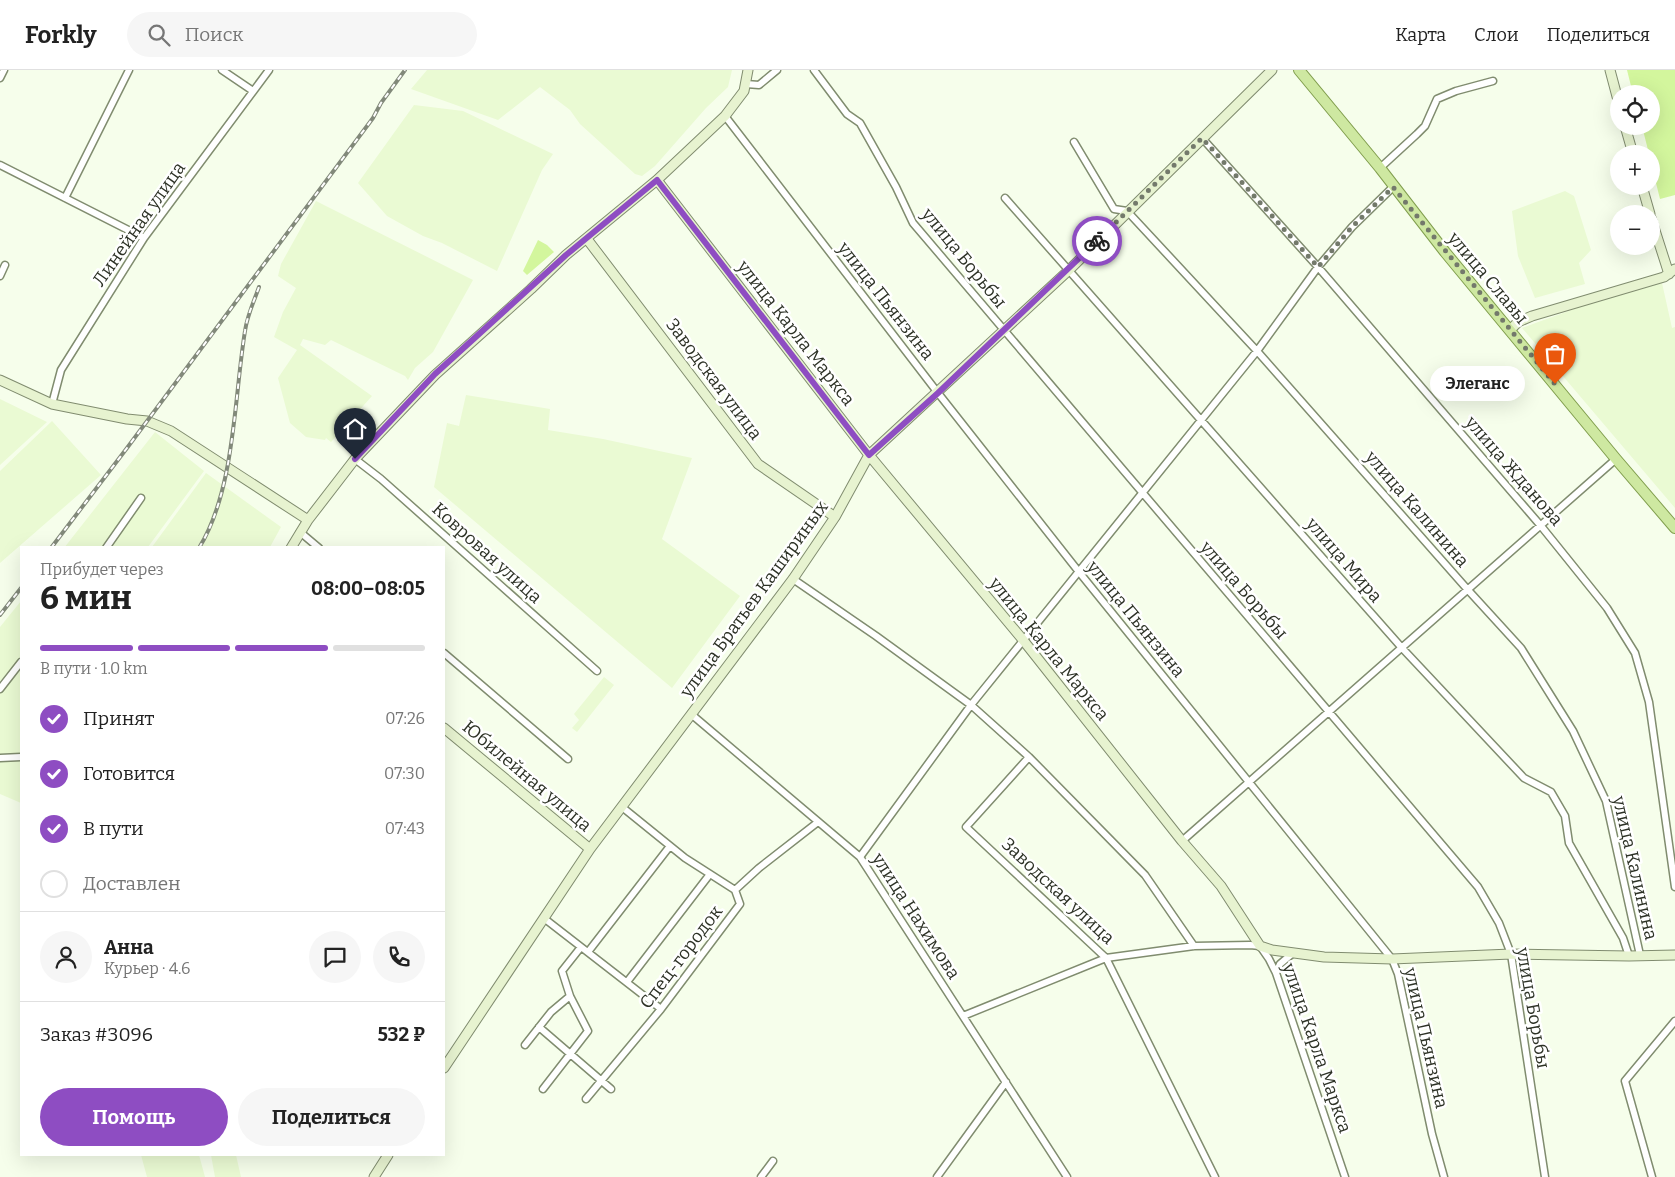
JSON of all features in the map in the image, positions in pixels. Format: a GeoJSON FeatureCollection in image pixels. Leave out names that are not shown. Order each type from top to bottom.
{"type":"FeatureCollection","features":[{"type":"Feature","properties":{"kind":"main road","name":"улица Славы"},"geometry":{"type":"LineString","coordinates":[[1299,70],[1510,330],[1675,528]]}},
{"type":"Feature","properties":{"kind":"street"},"geometry":{"type":"LineString","coordinates":[[0,78],[4,70]]}},
{"type":"Feature","properties":{"kind":"street"},"geometry":{"type":"LineString","coordinates":[[65,198],[129,70]]}},
{"type":"Feature","properties":{"kind":"street"},"geometry":{"type":"LineString","coordinates":[[222,70],[253,91]]}},
{"type":"Feature","properties":{"kind":"street","name":"Линейная улица"},"geometry":{"type":"LineString","coordinates":[[52,404],[61,370],[144,238],[269,70]]}},
{"type":"Feature","properties":{"kind":"street"},"geometry":{"type":"LineString","coordinates":[[292,546],[308,520],[355,459],[435,374],[566,255],[657,180],[725,116],[739,98],[746,84],[748,70]]}},
{"type":"Feature","properties":{"kind":"street"},"geometry":{"type":"LineString","coordinates":[[746,84],[759,85],[777,70]]}},
{"type":"Feature","properties":{"kind":"street","name":"улица Борьбы"},"geometry":{"type":"LineString","coordinates":[[814,70],[847,114],[860,123],[896,187],[913,223],[1478,887],[1499,923],[1511,954],[1545,1177]]}},
{"type":"Feature","properties":{"kind":"street","name":"улица Братьев Кашириных"},"geometry":{"type":"LineString","coordinates":[[445,1067],[590,849],[793,579],[835,517],[869,455],[1068,271],[1272,70]]}},
{"type":"Feature","properties":{"kind":"street"},"geometry":{"type":"LineString","coordinates":[[1610,70],[1614,85]]}},
{"type":"Feature","properties":{"kind":"street"},"geometry":{"type":"LineString","coordinates":[[1380,168],[1424,126],[1437,99],[1493,80]]}},
{"type":"Feature","properties":{"kind":"street","name":"улица Пьянзина"},"geometry":{"type":"LineString","coordinates":[[725,116],[938,393],[1079,572],[1392,959],[1398,974],[1432,1134],[1444,1177]]}},
{"type":"Feature","properties":{"kind":"street","name":"улица Жданова"},"geometry":{"type":"LineString","coordinates":[[1202,138],[1318,267],[1542,526],[1607,608],[1635,653],[1649,702],[1675,887]]}},
{"type":"Feature","properties":{"kind":"street","name":"улица Калинина"},"geometry":{"type":"LineString","coordinates":[[1074,142],[1114,209],[1127,211],[1257,351],[1521,648],[1573,731],[1606,801],[1640,955]]}},
{"type":"Feature","properties":{"kind":"street"},"geometry":{"type":"LineString","coordinates":[[0,165],[144,238]]}},
{"type":"Feature","properties":{"kind":"street","name":"улица Карла Маркса"},"geometry":{"type":"LineString","coordinates":[[657,180],[869,455],[1023,640],[1182,841],[1221,886],[1269,959],[1276,973],[1345,1177]]}},
{"type":"Feature","properties":{"kind":"street"},"geometry":{"type":"LineString","coordinates":[[860,858],[971,705],[1257,351],[1318,267],[1352,227],[1393,187]]}},
{"type":"Feature","properties":{"kind":"street","name":"улица Мира"},"geometry":{"type":"LineString","coordinates":[[1005,198],[1402,648],[1524,778],[1551,792],[1565,816],[1569,843],[1623,938],[1629,956]]}},
{"type":"Feature","properties":{"kind":"street","name":"Заводская улица"},"geometry":{"type":"LineString","coordinates":[[587,239],[758,464],[835,517]]}},
{"type":"Feature","properties":{"kind":"street"},"geometry":{"type":"LineString","coordinates":[[1510,330],[1518,322],[1532,316],[1664,277],[1672,272],[1660,241]]}},
{"type":"Feature","properties":{"kind":"street"},"geometry":{"type":"LineString","coordinates":[[0,276],[5,265]]}},
{"type":"Feature","properties":{"kind":"street"},"geometry":{"type":"LineString","coordinates":[[0,380],[52,404],[127,419],[147,421],[171,431],[308,520]]}},
{"type":"Feature","properties":{"kind":"street","name":"Ковровая улица"},"geometry":{"type":"LineString","coordinates":[[355,459],[381,479],[597,671]]}},
{"type":"Feature","properties":{"kind":"street"},"geometry":{"type":"LineString","coordinates":[[1182,841],[1616,459]]}},
{"type":"Feature","properties":{"kind":"street"},"geometry":{"type":"LineString","coordinates":[[107,546],[141,498]]}},
{"type":"Feature","properties":{"kind":"street"},"geometry":{"type":"LineString","coordinates":[[300,532],[317,546]]}},
{"type":"Feature","properties":{"kind":"street"},"geometry":{"type":"LineString","coordinates":[[793,579],[971,705],[1029,757],[1146,875],[1194,946]]}},
{"type":"Feature","properties":{"kind":"street"},"geometry":{"type":"LineString","coordinates":[[445,654],[568,759]]}},
{"type":"Feature","properties":{"kind":"street"},"geometry":{"type":"LineString","coordinates":[[0,689],[20,663]]}},
{"type":"Feature","properties":{"kind":"street","name":"улица Нахимова"},"geometry":{"type":"LineString","coordinates":[[691,714],[860,858],[1067,1177]]}},
{"type":"Feature","properties":{"kind":"street","name":"Юбилейная улица"},"geometry":{"type":"LineString","coordinates":[[445,729],[590,849]]}},
{"type":"Feature","properties":{"kind":"street"},"geometry":{"type":"LineString","coordinates":[[0,758],[20,757]]}},
{"type":"Feature","properties":{"kind":"street","name":"Заводская улица"},"geometry":{"type":"LineString","coordinates":[[1029,757],[966,827],[1106,958],[1215,1177]]}},
{"type":"Feature","properties":{"kind":"street"},"geometry":{"type":"LineString","coordinates":[[622,807],[685,858],[735,890]]}},
{"type":"Feature","properties":{"kind":"street","name":"Спец-городок"},"geometry":{"type":"LineString","coordinates":[[586,1099],[661,1009],[740,904],[735,890],[759,868],[818,822]]}},
{"type":"Feature","properties":{"kind":"street"},"geometry":{"type":"LineString","coordinates":[[588,952],[670,846]]}},
{"type":"Feature","properties":{"kind":"street"},"geometry":{"type":"LineString","coordinates":[[626,982],[710,874]]}},
{"type":"Feature","properties":{"kind":"street"},"geometry":{"type":"LineString","coordinates":[[544,919],[661,1009]]}},
{"type":"Feature","properties":{"kind":"street"},"geometry":{"type":"LineString","coordinates":[[963,1016],[1106,958],[1194,946],[1250,945],[1293,953],[1392,959],[1511,954],[1675,955]]}},
{"type":"Feature","properties":{"kind":"street"},"geometry":{"type":"LineString","coordinates":[[543,1089],[588,1031],[570,996],[562,971],[581,947]]}},
{"type":"Feature","properties":{"kind":"street"},"geometry":{"type":"LineString","coordinates":[[1276,973],[1280,964],[1293,953]]}},
{"type":"Feature","properties":{"kind":"street"},"geometry":{"type":"LineString","coordinates":[[525,1046],[551,1012],[570,996]]}},
{"type":"Feature","properties":{"kind":"street"},"geometry":{"type":"LineString","coordinates":[[1652,1177],[1625,1081],[1675,1021]]}},
{"type":"Feature","properties":{"kind":"street"},"geometry":{"type":"LineString","coordinates":[[539,1027],[610,1089]]}},
{"type":"Feature","properties":{"kind":"street"},"geometry":{"type":"LineString","coordinates":[[937,1177],[1006,1082]]}},
{"type":"Feature","properties":{"kind":"street"},"geometry":{"type":"LineString","coordinates":[[374,1177],[387,1156]]}},
{"type":"Feature","properties":{"kind":"street"},"geometry":{"type":"LineString","coordinates":[[762,1177],[773,1161]]}},
{"type":"Feature","properties":{"kind":"shaded area"},"geometry":{"type":"Polygon","coordinates":[[[427,70],[732,70],[728,87],[706,108],[655,166],[642,176],[635,174],[580,124],[570,110],[540,87],[498,120],[411,89],[427,70]]]}},
{"type":"Feature","properties":{"kind":"shaded area"},"geometry":{"type":"Polygon","coordinates":[[[414,105],[463,111],[553,154],[542,170],[497,271],[442,243],[423,236],[387,216],[358,183],[414,105]]]}},
{"type":"Feature","properties":{"kind":"shaded area"},"geometry":{"type":"Polygon","coordinates":[[[1565,191],[1574,196],[1591,250],[1579,263],[1585,284],[1535,298],[1518,256],[1512,211],[1565,191]]]}},
{"type":"Feature","properties":{"kind":"shaded area"},"geometry":{"type":"Polygon","coordinates":[[[316,201],[473,280],[433,352],[415,368],[408,380],[405,376],[331,340],[325,345],[303,339],[300,345],[372,396],[331,442],[326,438],[325,440],[306,437],[290,423],[278,378],[297,350],[274,337],[283,312],[296,288],[278,276],[281,264],[316,201]]]}},
{"type":"Feature","properties":{"kind":"shaded area"},"geometry":{"type":"Polygon","coordinates":[[[1662,283],[1672,328],[1675,327],[1675,508],[1522,328],[1593,302],[1662,283]]]}},
{"type":"Feature","properties":{"kind":"shaded area"},"geometry":{"type":"Polygon","coordinates":[[[466,395],[550,409],[548,430],[603,439],[692,458],[662,539],[740,596],[672,688],[434,487],[447,423],[459,426],[466,395]]]}},
{"type":"Feature","properties":{"kind":"shaded area"},"geometry":{"type":"Polygon","coordinates":[[[0,399],[47,422],[0,465],[0,399]]]}},
{"type":"Feature","properties":{"kind":"shaded area"},"geometry":{"type":"Polygon","coordinates":[[[52,421],[101,475],[0,563],[0,471],[52,421]]]}},
{"type":"Feature","properties":{"kind":"shaded area"},"geometry":{"type":"Polygon","coordinates":[[[155,432],[204,471],[149,546],[66,546],[155,432]]]}},
{"type":"Feature","properties":{"kind":"shaded area"},"geometry":{"type":"Polygon","coordinates":[[[206,473],[281,527],[271,546],[153,546],[206,473]]]}},
{"type":"Feature","properties":{"kind":"shaded area"},"geometry":{"type":"Polygon","coordinates":[[[20,602],[20,803],[0,794],[0,627],[20,602]]]}},
{"type":"Feature","properties":{"kind":"shaded area"},"geometry":{"type":"Polygon","coordinates":[[[604,677],[614,685],[577,732],[572,728],[579,720],[574,714],[604,677]]]}},
{"type":"Feature","properties":{"kind":"shaded area"},"geometry":{"type":"Polygon","coordinates":[[[141,1156],[199,1156],[205,1177],[147,1177],[141,1156]]]}},
{"type":"Feature","properties":{"kind":"shaded area"},"geometry":{"type":"Polygon","coordinates":[[[211,1156],[236,1156],[241,1177],[215,1177],[211,1156]]]}},
{"type":"Feature","properties":{"kind":"green space"},"geometry":{"type":"Polygon","coordinates":[[[1627,70],[1675,70],[1675,195],[1660,199],[1660,145],[1647,145],[1644,135],[1660,135],[1660,85],[1631,85],[1627,70]]]}},
{"type":"Feature","properties":{"kind":"green space"},"geometry":{"type":"Polygon","coordinates":[[[538,240],[554,252],[527,275],[523,271],[538,240]]]}},
{"type":"Feature","properties":{"kind":"railway"},"geometry":{"type":"LineString","coordinates":[[53,546],[373,118],[381,103],[405,70]]}},
{"type":"Feature","properties":{"kind":"railway"},"geometry":{"type":"LineString","coordinates":[[200,546],[211,525],[220,499],[231,443],[246,325],[259,287]]}},
{"type":"Feature","properties":{"kind":"railway"},"geometry":{"type":"LineString","coordinates":[[0,615],[20,589]]}},
{"type":"Feature","properties":{"kind":"way so far"},"geometry":{"type":"LineString","coordinates":[[1097,241],[1202,138],[1318,267],[1352,227],[1393,187],[1555,384]]}},
{"type":"Feature","properties":{"kind":"place","name":"Элеганс"},"geometry":{"type":"Point","coordinates":[1555,384]}},
{"type":"Feature","properties":{"kind":"route"},"geometry":{"type":"LineString","coordinates":[[355,459],[435,374],[566,255],[657,180],[869,455],[1068,271],[1097,241]]}}]}
